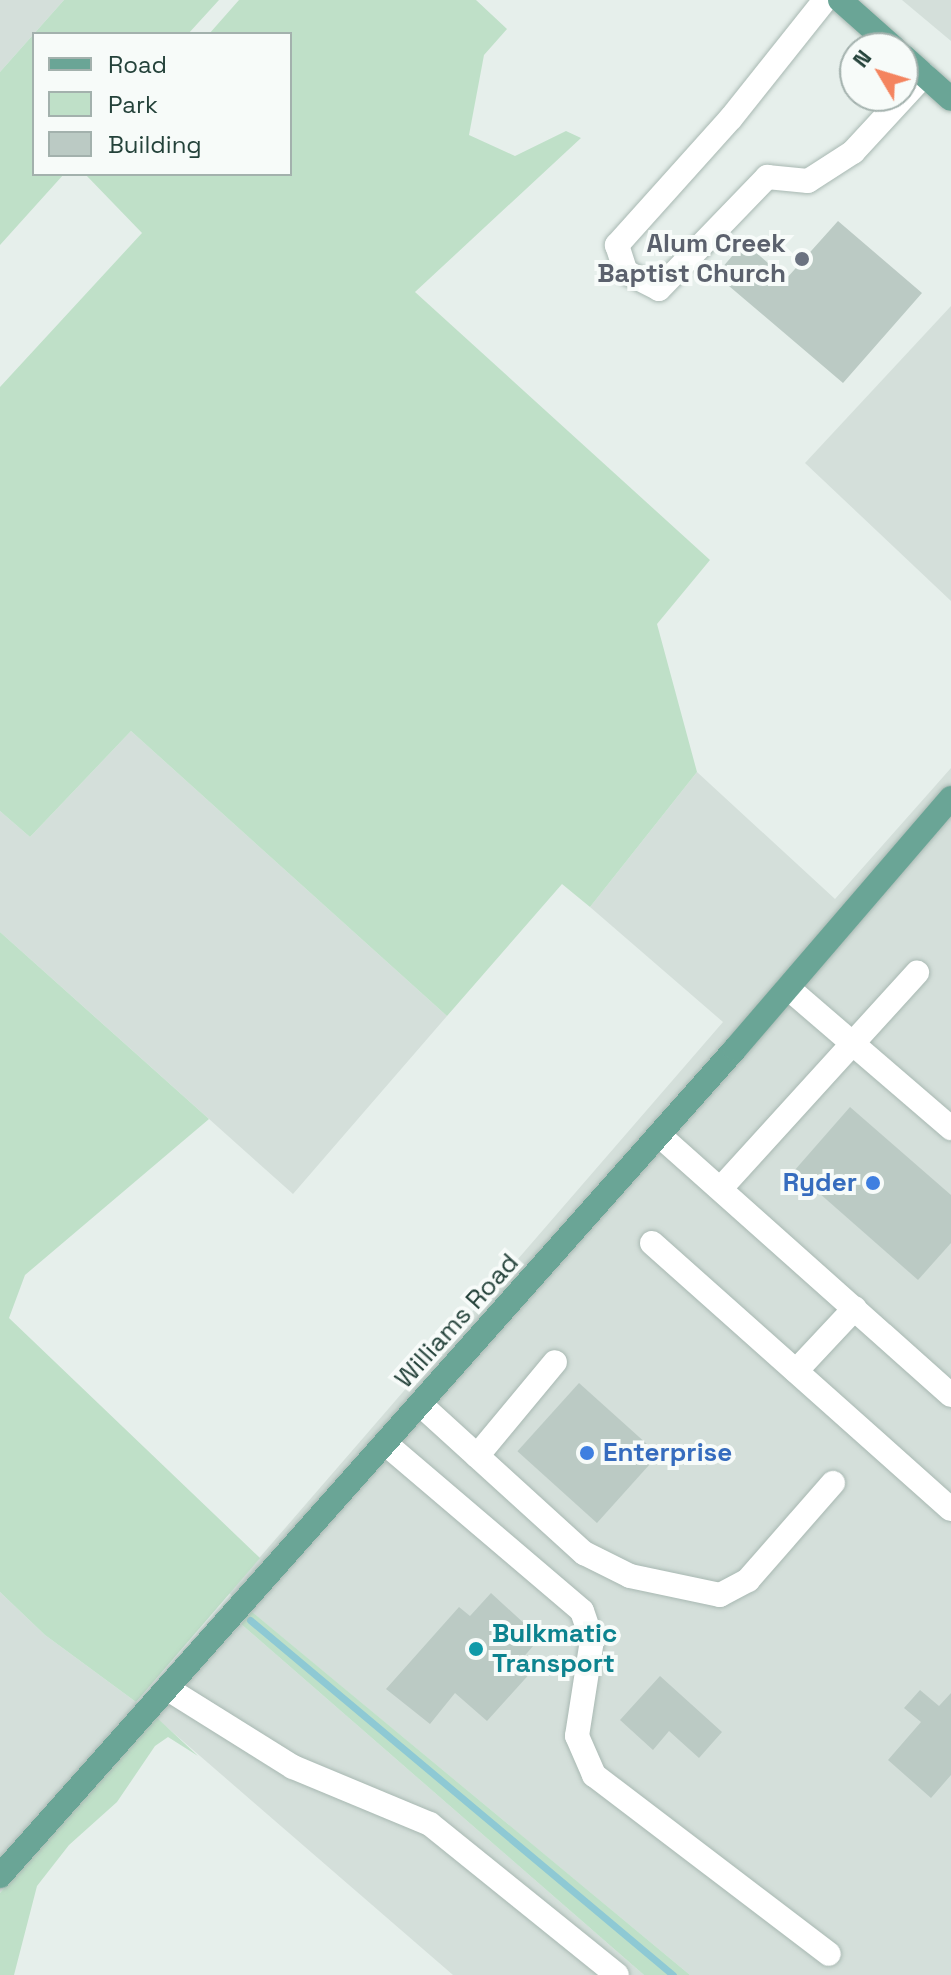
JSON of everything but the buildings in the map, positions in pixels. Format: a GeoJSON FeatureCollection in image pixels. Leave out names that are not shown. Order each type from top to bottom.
{"type":"FeatureCollection","features":[{"type":"Feature","properties":{"kind":"main road"},"geometry":{"type":"LineString","coordinates":[[840,0],[876,32]]}},
{"type":"Feature","properties":{"kind":"main road"},"geometry":{"type":"LineString","coordinates":[[919,70],[951,99]]}},
{"type":"Feature","properties":{"kind":"main road","name":"Williams Road"},"geometry":{"type":"LineString","coordinates":[[0,1876],[659,1135],[951,798]]}},
{"type":"Feature","properties":{"kind":"lane"},"geometry":{"type":"LineString","coordinates":[[825,0],[731,118],[617,245],[626,272],[659,289],[767,177],[808,181],[853,152],[924,75]]}},
{"type":"Feature","properties":{"kind":"lane"},"geometry":{"type":"LineString","coordinates":[[722,1187],[917,973]]}},
{"type":"Feature","properties":{"kind":"lane"},"geometry":{"type":"LineString","coordinates":[[788,988],[951,1128]]}},
{"type":"Feature","properties":{"kind":"lane"},"geometry":{"type":"LineString","coordinates":[[659,1135],[722,1187],[951,1395]]}},
{"type":"Feature","properties":{"kind":"lane"},"geometry":{"type":"LineString","coordinates":[[652,1243],[951,1509]]}},
{"type":"Feature","properties":{"kind":"lane"},"geometry":{"type":"LineString","coordinates":[[796,1371],[855,1308]]}},
{"type":"Feature","properties":{"kind":"lane"},"geometry":{"type":"LineString","coordinates":[[477,1456],[555,1362]]}},
{"type":"Feature","properties":{"kind":"lane"},"geometry":{"type":"LineString","coordinates":[[420,1404],[584,1553],[630,1576],[720,1595],[748,1580],[833,1483]]}},
{"type":"Feature","properties":{"kind":"lane"},"geometry":{"type":"LineString","coordinates":[[386,1444],[582,1611],[592,1640],[577,1736],[594,1775],[829,1954]]}},
{"type":"Feature","properties":{"kind":"lane"},"geometry":{"type":"LineString","coordinates":[[168,1689],[293,1767],[430,1824],[617,1975]]}},
{"type":"Feature","properties":{"kind":"shaded area"},"geometry":{"type":"Polygon","coordinates":[[[0,0],[64,0],[36,32],[32,32],[32,36],[0,72],[0,0]]]}},
{"type":"Feature","properties":{"kind":"shaded area"},"geometry":{"type":"Polygon","coordinates":[[[902,0],[951,0],[951,41],[902,0]]]}},
{"type":"Feature","properties":{"kind":"shaded area"},"geometry":{"type":"Polygon","coordinates":[[[951,306],[951,601],[805,463],[951,306]]]}},
{"type":"Feature","properties":{"kind":"shaded area"},"geometry":{"type":"Polygon","coordinates":[[[131,731],[447,1016],[293,1194],[0,932],[0,811],[30,837],[131,731]]]}},
{"type":"Feature","properties":{"kind":"shaded area"},"geometry":{"type":"Polygon","coordinates":[[[951,768],[951,1975],[690,1975],[229,1593],[723,1022],[590,907],[697,772],[835,899],[951,768]]]}},
{"type":"Feature","properties":{"kind":"shaded area"},"geometry":{"type":"Polygon","coordinates":[[[0,1592],[45,1635],[155,1716],[241,1624],[644,1975],[453,1975],[155,1717],[0,1893],[0,1592]]]}},
{"type":"Feature","properties":{"kind":"green space"},"geometry":{"type":"Polygon","coordinates":[[[64,0],[219,0],[190,32],[36,32],[64,0]]]}},
{"type":"Feature","properties":{"kind":"green space"},"geometry":{"type":"Polygon","coordinates":[[[239,0],[476,0],[507,29],[484,55],[469,135],[515,156],[566,131],[581,138],[415,292],[710,560],[657,624],[697,772],[590,907],[562,884],[447,1016],[131,731],[30,837],[0,811],[0,387],[142,233],[87,176],[292,176],[292,32],[211,32],[239,0]]]}},
{"type":"Feature","properties":{"kind":"green space"},"geometry":{"type":"Polygon","coordinates":[[[32,36],[32,176],[62,176],[0,245],[0,72],[32,36]]]}},
{"type":"Feature","properties":{"kind":"green space"},"geometry":{"type":"Polygon","coordinates":[[[0,932],[209,1119],[25,1275],[9,1318],[260,1558],[136,1702],[45,1635],[0,1592],[0,932]]]}},
{"type":"Feature","properties":{"kind":"green space"},"geometry":{"type":"Polygon","coordinates":[[[251,1611],[690,1975],[644,1975],[241,1624],[251,1611]]]}},
{"type":"Feature","properties":{"kind":"green space"},"geometry":{"type":"Polygon","coordinates":[[[155,1716],[198,1756],[168,1737],[155,1746],[117,1802],[69,1845],[37,1886],[14,1975],[0,1975],[0,1893],[155,1716]]]}},
{"type":"Feature","properties":{"kind":"waterway"},"geometry":{"type":"LineString","coordinates":[[250,1620],[673,1975]]}},
{"type":"Feature","properties":{"kind":"place","name":"Alum Creek Baptist Church"},"geometry":{"type":"Point","coordinates":[802,259]}},
{"type":"Feature","properties":{"kind":"place","name":"Ryder"},"geometry":{"type":"Point","coordinates":[873,1183]}},
{"type":"Feature","properties":{"kind":"place","name":"Enterprise"},"geometry":{"type":"Point","coordinates":[587,1453]}},
{"type":"Feature","properties":{"kind":"place","name":"Bulkmatic Transport"},"geometry":{"type":"Point","coordinates":[476,1649]}}]}
